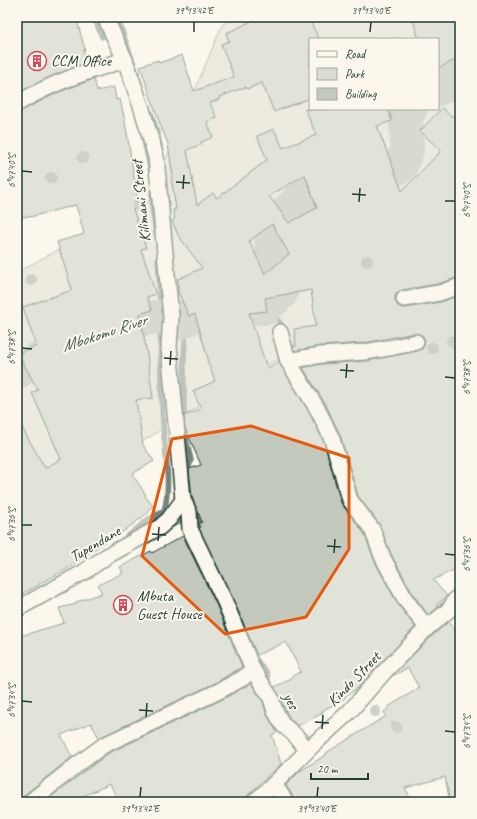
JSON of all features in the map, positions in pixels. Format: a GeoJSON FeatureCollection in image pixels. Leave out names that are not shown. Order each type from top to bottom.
{"type":"FeatureCollection","features":[{"type":"Feature","properties":{"kind":"street","name":"Kilimani Street"},"geometry":{"type":"LineString","coordinates":[[105,17],[125,60],[142,109],[156,157],[171,317],[169,347],[183,500]]}},
{"type":"Feature","properties":{"kind":"street"},"geometry":{"type":"LineString","coordinates":[[17,104],[33,94],[55,84],[86,72],[125,60]]}},
{"type":"Feature","properties":{"kind":"street"},"geometry":{"type":"LineString","coordinates":[[404,299],[439,293],[460,286]]}},
{"type":"Feature","properties":{"kind":"street"},"geometry":{"type":"LineString","coordinates":[[280,332],[288,361],[318,410],[332,439],[350,500],[372,530],[382,558],[405,599],[427,628]]}},
{"type":"Feature","properties":{"kind":"street"},"geometry":{"type":"LineString","coordinates":[[288,361],[321,355],[365,352],[416,342]]}},
{"type":"Feature","properties":{"kind":"street","name":"Tupendane"},"geometry":{"type":"LineString","coordinates":[[17,609],[84,572],[107,556],[160,527],[169,519],[183,500]]}},
{"type":"Feature","properties":{"kind":"street","name":"yes"},"geometry":{"type":"LineString","coordinates":[[183,500],[189,512],[190,529],[225,602],[252,666],[271,698],[275,711],[283,725],[296,736],[307,750]]}},
{"type":"Feature","properties":{"kind":"street","name":"Kindo Street"},"geometry":{"type":"LineString","coordinates":[[254,802],[307,750],[349,712],[386,670],[423,634],[427,628],[450,609],[458,600]]}},
{"type":"Feature","properties":{"kind":"street"},"geometry":{"type":"LineString","coordinates":[[30,802],[104,745],[213,694],[243,678],[252,666]]}},
{"type":"Feature","properties":{"kind":"street"},"geometry":{"type":"LineString","coordinates":[[274,784],[286,802]]}},
{"type":"Feature","properties":{"kind":"highlighted area"},"geometry":{"type":"Polygon","coordinates":[[[251,426],[349,458],[349,549],[306,617],[225,634],[142,556],[172,439],[251,426]]]}},
{"type":"Feature","properties":{"kind":"green space"},"geometry":{"type":"Polygon","coordinates":[[[236,17],[460,17],[460,266],[333,325],[104,465],[17,510],[17,272],[148,202],[222,25],[236,17]]]}},
{"type":"Feature","properties":{"kind":"building"},"geometry":{"type":"Polygon","coordinates":[[[17,17],[76,17],[85,50],[83,51],[88,62],[52,76],[17,94],[17,17]]]}},
{"type":"Feature","properties":{"kind":"building"},"geometry":{"type":"Polygon","coordinates":[[[259,17],[308,17],[318,38],[309,38],[309,98],[274,112],[262,83],[219,97],[220,99],[210,103],[217,118],[207,122],[213,137],[201,142],[202,144],[187,150],[197,205],[213,193],[217,198],[267,160],[257,136],[274,129],[283,148],[316,135],[305,109],[388,110],[392,121],[377,126],[402,191],[441,151],[420,131],[442,108],[452,117],[460,110],[460,277],[437,284],[402,290],[395,296],[397,305],[401,308],[406,308],[441,302],[460,295],[460,567],[433,580],[447,596],[436,605],[438,608],[428,615],[413,594],[391,554],[379,524],[358,496],[340,435],[326,405],[303,368],[322,364],[367,361],[418,351],[422,349],[424,345],[425,340],[423,336],[414,333],[364,343],[320,346],[294,351],[293,346],[296,346],[294,329],[316,326],[311,290],[265,298],[267,311],[249,313],[267,368],[279,361],[310,414],[324,442],[341,503],[364,533],[375,562],[397,603],[415,627],[358,688],[345,696],[345,698],[322,711],[323,713],[298,726],[290,719],[274,687],[294,678],[292,676],[301,672],[286,642],[257,655],[233,599],[199,528],[201,527],[199,524],[202,522],[192,497],[189,469],[201,465],[185,428],[184,416],[201,409],[193,391],[215,381],[207,360],[208,359],[195,314],[189,316],[178,292],[178,279],[202,268],[178,235],[172,221],[175,219],[173,210],[176,209],[168,144],[140,66],[158,60],[159,63],[182,55],[194,91],[234,77],[221,44],[229,41],[226,33],[259,17]],[[305,175],[269,196],[289,223],[317,208],[305,175]],[[272,224],[249,241],[265,274],[289,254],[272,224]]]}},
{"type":"Feature","properties":{"kind":"building"},"geometry":{"type":"Polygon","coordinates":[[[412,17],[460,17],[460,58],[439,68],[439,38],[419,38],[412,17]]]}},
{"type":"Feature","properties":{"kind":"building"},"geometry":{"type":"Polygon","coordinates":[[[94,79],[97,91],[114,87],[116,100],[120,99],[139,208],[133,209],[146,248],[141,249],[156,294],[147,297],[152,310],[140,314],[153,398],[136,400],[143,445],[154,461],[132,474],[146,495],[145,496],[153,506],[148,510],[149,512],[120,534],[119,532],[67,569],[17,596],[17,419],[45,468],[61,459],[32,393],[38,390],[18,354],[36,346],[23,307],[72,290],[57,242],[84,234],[76,205],[30,217],[17,218],[17,113],[59,92],[94,79]]]}},
{"type":"Feature","properties":{"kind":"building"},"geometry":{"type":"Polygon","coordinates":[[[183,536],[217,606],[242,667],[215,683],[99,738],[91,723],[61,735],[72,757],[24,795],[21,802],[17,802],[17,637],[64,623],[59,608],[77,604],[76,602],[102,593],[98,585],[123,573],[120,567],[151,551],[152,553],[183,536]]]}},
{"type":"Feature","properties":{"kind":"building"},"geometry":{"type":"Polygon","coordinates":[[[448,622],[460,637],[460,802],[450,802],[445,777],[405,788],[413,802],[295,802],[286,785],[300,771],[386,716],[384,712],[389,708],[388,707],[419,688],[408,668],[392,676],[448,622]]]}},
{"type":"Feature","properties":{"kind":"building"},"geometry":{"type":"Polygon","coordinates":[[[251,683],[263,702],[267,715],[277,732],[272,735],[281,764],[242,802],[119,802],[110,784],[70,802],[44,802],[109,753],[223,699],[251,683]]]}},
{"type":"Feature","properties":{"kind":"waterway"},"geometry":{"type":"LineString","coordinates":[[94,17],[102,37]]}},
{"type":"Feature","properties":{"kind":"waterway"},"geometry":{"type":"LineString","coordinates":[[117,17],[137,73]]}},
{"type":"Feature","properties":{"kind":"waterway","name":"Mbokomu River"},"geometry":{"type":"LineString","coordinates":[[439,88],[460,77]]}},
{"type":"Feature","properties":{"kind":"waterway","name":"Mbokomu River"},"geometry":{"type":"LineString","coordinates":[[17,372],[52,350],[96,337],[134,322],[161,316],[166,319],[187,317],[179,323],[218,306],[265,308],[281,293],[273,264],[271,234],[283,215],[305,194],[339,181],[389,172],[401,166],[407,150],[406,116],[410,110]]}},
{"type":"Feature","properties":{"kind":"waterway"},"geometry":{"type":"LineString","coordinates":[[151,113],[158,134],[160,146]]}},
{"type":"Feature","properties":{"kind":"waterway"},"geometry":{"type":"LineString","coordinates":[[143,136],[151,173]]}},
{"type":"Feature","properties":{"kind":"waterway"},"geometry":{"type":"LineString","coordinates":[[152,191],[152,206],[156,233]]}},
{"type":"Feature","properties":{"kind":"waterway"},"geometry":{"type":"LineString","coordinates":[[123,540],[149,519],[164,511],[167,495],[167,470],[162,403],[158,259]]}},
{"type":"Feature","properties":{"kind":"waterway","name":"Mbokomu River"},"geometry":{"type":"LineString","coordinates":[[177,308],[179,323]]}},
{"type":"Feature","properties":{"kind":"waterway"},"geometry":{"type":"LineString","coordinates":[[265,308],[281,323],[284,330]]}},
{"type":"Feature","properties":{"kind":"waterway"},"geometry":{"type":"LineString","coordinates":[[186,476],[191,460],[184,432],[184,356],[187,317]]}},
{"type":"Feature","properties":{"kind":"waterway"},"geometry":{"type":"LineString","coordinates":[[350,478],[360,503],[372,513],[373,524]]}},
{"type":"Feature","properties":{"kind":"waterway"},"geometry":{"type":"LineString","coordinates":[[187,494],[188,498],[195,498],[204,543]]}},
{"type":"Feature","properties":{"kind":"waterway"},"geometry":{"type":"LineString","coordinates":[[168,527],[182,520],[186,515]]}},
{"type":"Feature","properties":{"kind":"waterway"},"geometry":{"type":"LineString","coordinates":[[435,612],[452,596]]}},
{"type":"Feature","properties":{"kind":"waterway"},"geometry":{"type":"LineString","coordinates":[[254,657],[267,673],[269,686]]}},
{"type":"Feature","properties":{"kind":"waterway"},"geometry":{"type":"LineString","coordinates":[[180,702],[238,672]]}},
{"type":"Feature","properties":{"kind":"waterway"},"geometry":{"type":"LineString","coordinates":[[299,733],[305,735],[314,744]]}},
{"type":"Feature","properties":{"kind":"waterway"},"geometry":{"type":"LineString","coordinates":[[269,802],[276,790]]}},
{"type":"Feature","properties":{"kind":"place","name":"CCM Office"},"geometry":{"type":"Point","coordinates":[37,61]}},
{"type":"Feature","properties":{"kind":"place","name":"Mbuta Guest House"},"geometry":{"type":"Point","coordinates":[123,605]}}]}
